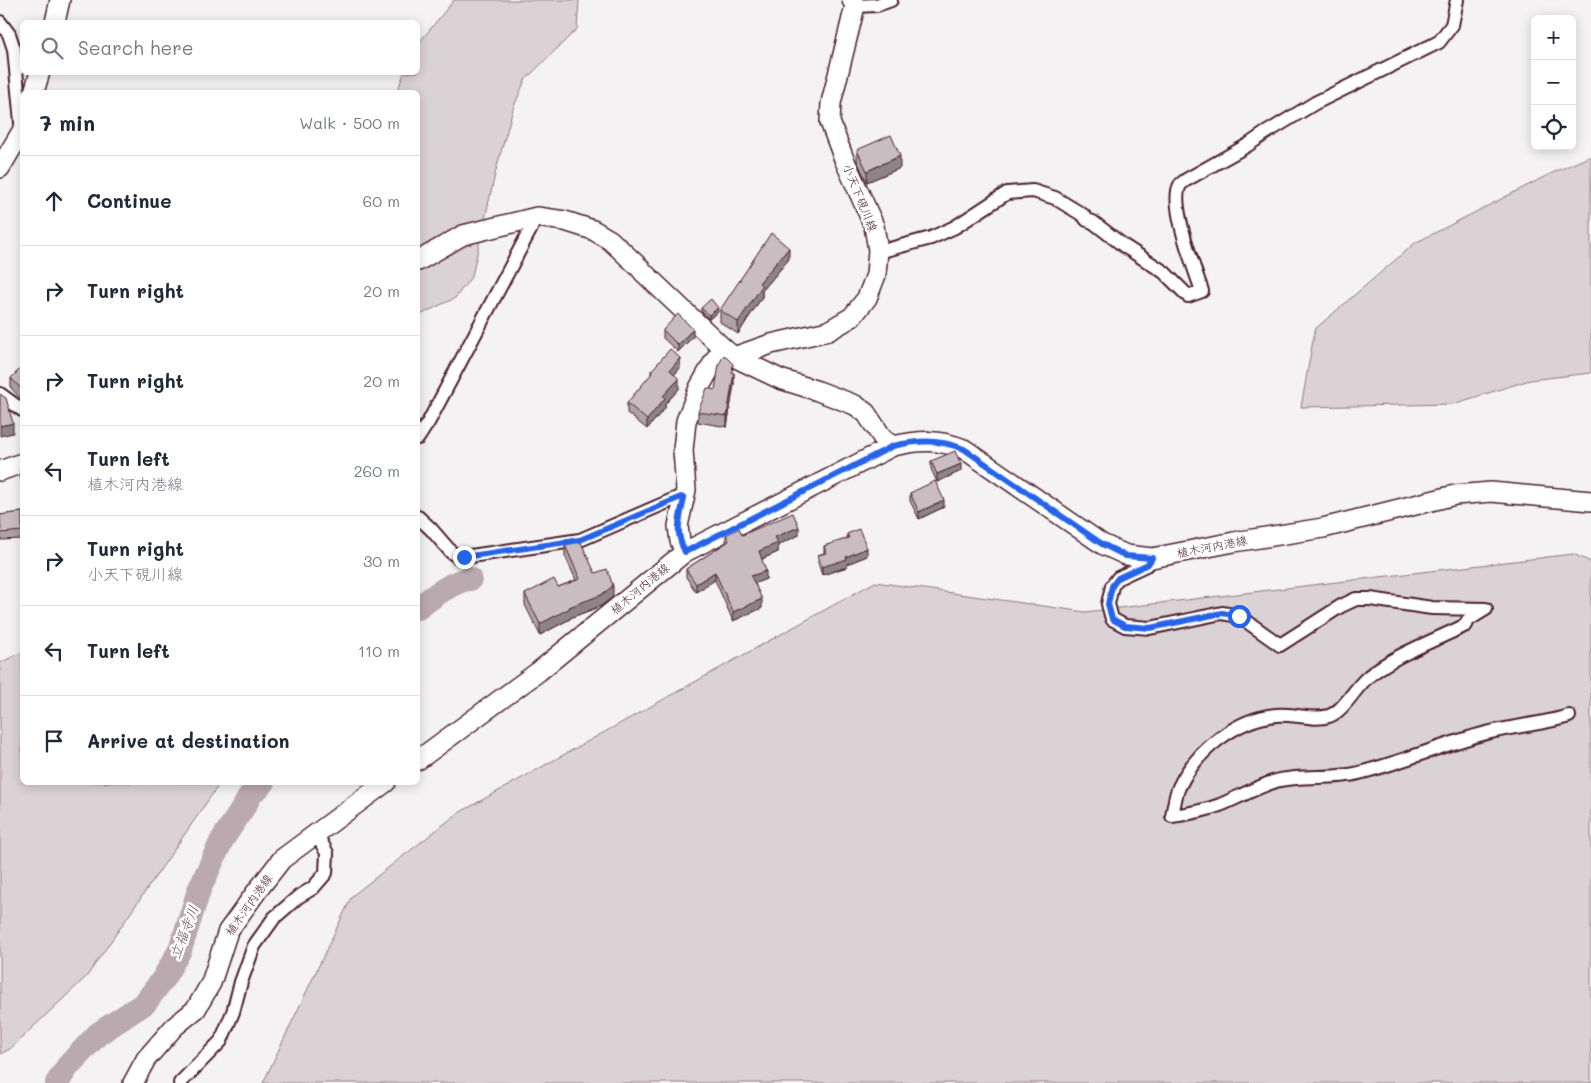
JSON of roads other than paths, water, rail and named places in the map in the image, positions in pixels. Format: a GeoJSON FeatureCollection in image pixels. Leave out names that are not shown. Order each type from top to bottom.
{"type":"FeatureCollection","features":[{"type":"Feature","properties":{"kind":"main road"},"geometry":{"type":"LineString","coordinates":[[55,20],[60,0]]}},
{"type":"Feature","properties":{"kind":"main road","name":"小天下硯川線"},"geometry":{"type":"LineString","coordinates":[[729,353],[828,332],[852,318],[867,298],[876,275],[878,250],[874,226],[844,159],[830,122],[830,103],[854,3]]}},
{"type":"Feature","properties":{"kind":"main road"},"geometry":{"type":"LineString","coordinates":[[35,90],[39,75]]}},
{"type":"Feature","properties":{"kind":"main road"},"geometry":{"type":"LineString","coordinates":[[0,168],[20,135]]}},
{"type":"Feature","properties":{"kind":"main road"},"geometry":{"type":"LineString","coordinates":[[420,260],[463,235],[537,217],[566,221],[593,230],[610,240],[729,353],[780,379],[835,396],[855,405],[866,414],[884,440],[893,446]]}},
{"type":"Feature","properties":{"kind":"main road"},"geometry":{"type":"LineString","coordinates":[[685,552],[680,541],[678,526],[686,490],[683,450],[686,421],[698,388],[716,358],[729,353]]}},
{"type":"Feature","properties":{"kind":"main road","name":"植木河内港線"},"geometry":{"type":"LineString","coordinates":[[420,759],[538,672],[685,552],[893,446],[923,440],[949,444],[964,449],[1102,544],[1126,556],[1152,558],[1234,542],[1323,528],[1455,495],[1491,492],[1591,501]]}},
{"type":"Feature","properties":{"kind":"main road"},"geometry":{"type":"LineString","coordinates":[[0,471],[20,464]]}},
{"type":"Feature","properties":{"kind":"main road","name":"植木河内港線"},"geometry":{"type":"LineString","coordinates":[[133,1083],[146,1059],[174,1027],[196,1010],[211,983],[228,931],[282,859],[382,785]]}},
{"type":"Feature","properties":{"kind":"street"},"geometry":{"type":"LineString","coordinates":[[854,3],[876,5],[892,0]]}},
{"type":"Feature","properties":{"kind":"street"},"geometry":{"type":"LineString","coordinates":[[878,250],[886,250],[931,238],[955,227],[1007,193],[1033,191],[1055,198],[1084,215],[1086,220],[1093,222],[1124,246],[1164,272],[1188,296],[1202,291],[1182,229],[1177,205],[1179,186],[1315,103],[1439,42],[1452,25],[1457,0]]}},
{"type":"Feature","properties":{"kind":"street"},"geometry":{"type":"LineString","coordinates":[[0,22],[9,34],[14,49],[20,111]]}},
{"type":"Feature","properties":{"kind":"street"},"geometry":{"type":"LineString","coordinates":[[420,435],[537,217]]}},
{"type":"Feature","properties":{"kind":"street"},"geometry":{"type":"LineString","coordinates":[[0,394],[20,409]]}},
{"type":"Feature","properties":{"kind":"street"},"geometry":{"type":"LineString","coordinates":[[420,519],[432,529],[451,552],[457,556],[464,557],[580,540],[677,498],[684,498]]}},
{"type":"Feature","properties":{"kind":"street"},"geometry":{"type":"LineString","coordinates":[[1152,558],[1148,564],[1118,578],[1112,586],[1108,604],[1112,619],[1125,626],[1150,628],[1222,613],[1239,616],[1280,645],[1341,606],[1356,599],[1370,599],[1432,608],[1486,609],[1468,620],[1466,625],[1398,658],[1369,676],[1340,709],[1329,716],[1308,717],[1277,714],[1255,720],[1223,734],[1194,762],[1183,779],[1178,788],[1172,816],[1210,808],[1278,781],[1309,776],[1326,777],[1358,774],[1481,734],[1553,721],[1569,716]]}},
{"type":"Feature","properties":{"kind":"street"},"geometry":{"type":"LineString","coordinates":[[180,1083],[221,1041],[233,1012],[254,946],[274,918],[298,897],[313,888],[326,872],[327,853],[316,833]]}},
{"type":"Feature","properties":{"kind":"waterway","name":"立福寺川"},"geometry":{"type":"LineString","coordinates":[[420,607],[450,586],[470,579]]}},
{"type":"Feature","properties":{"kind":"waterway","name":"立福寺川"},"geometry":{"type":"LineString","coordinates":[[57,1083],[68,1066],[98,1034],[145,1003],[163,979],[180,950],[199,890],[222,840],[253,790],[260,785]]}}]}
